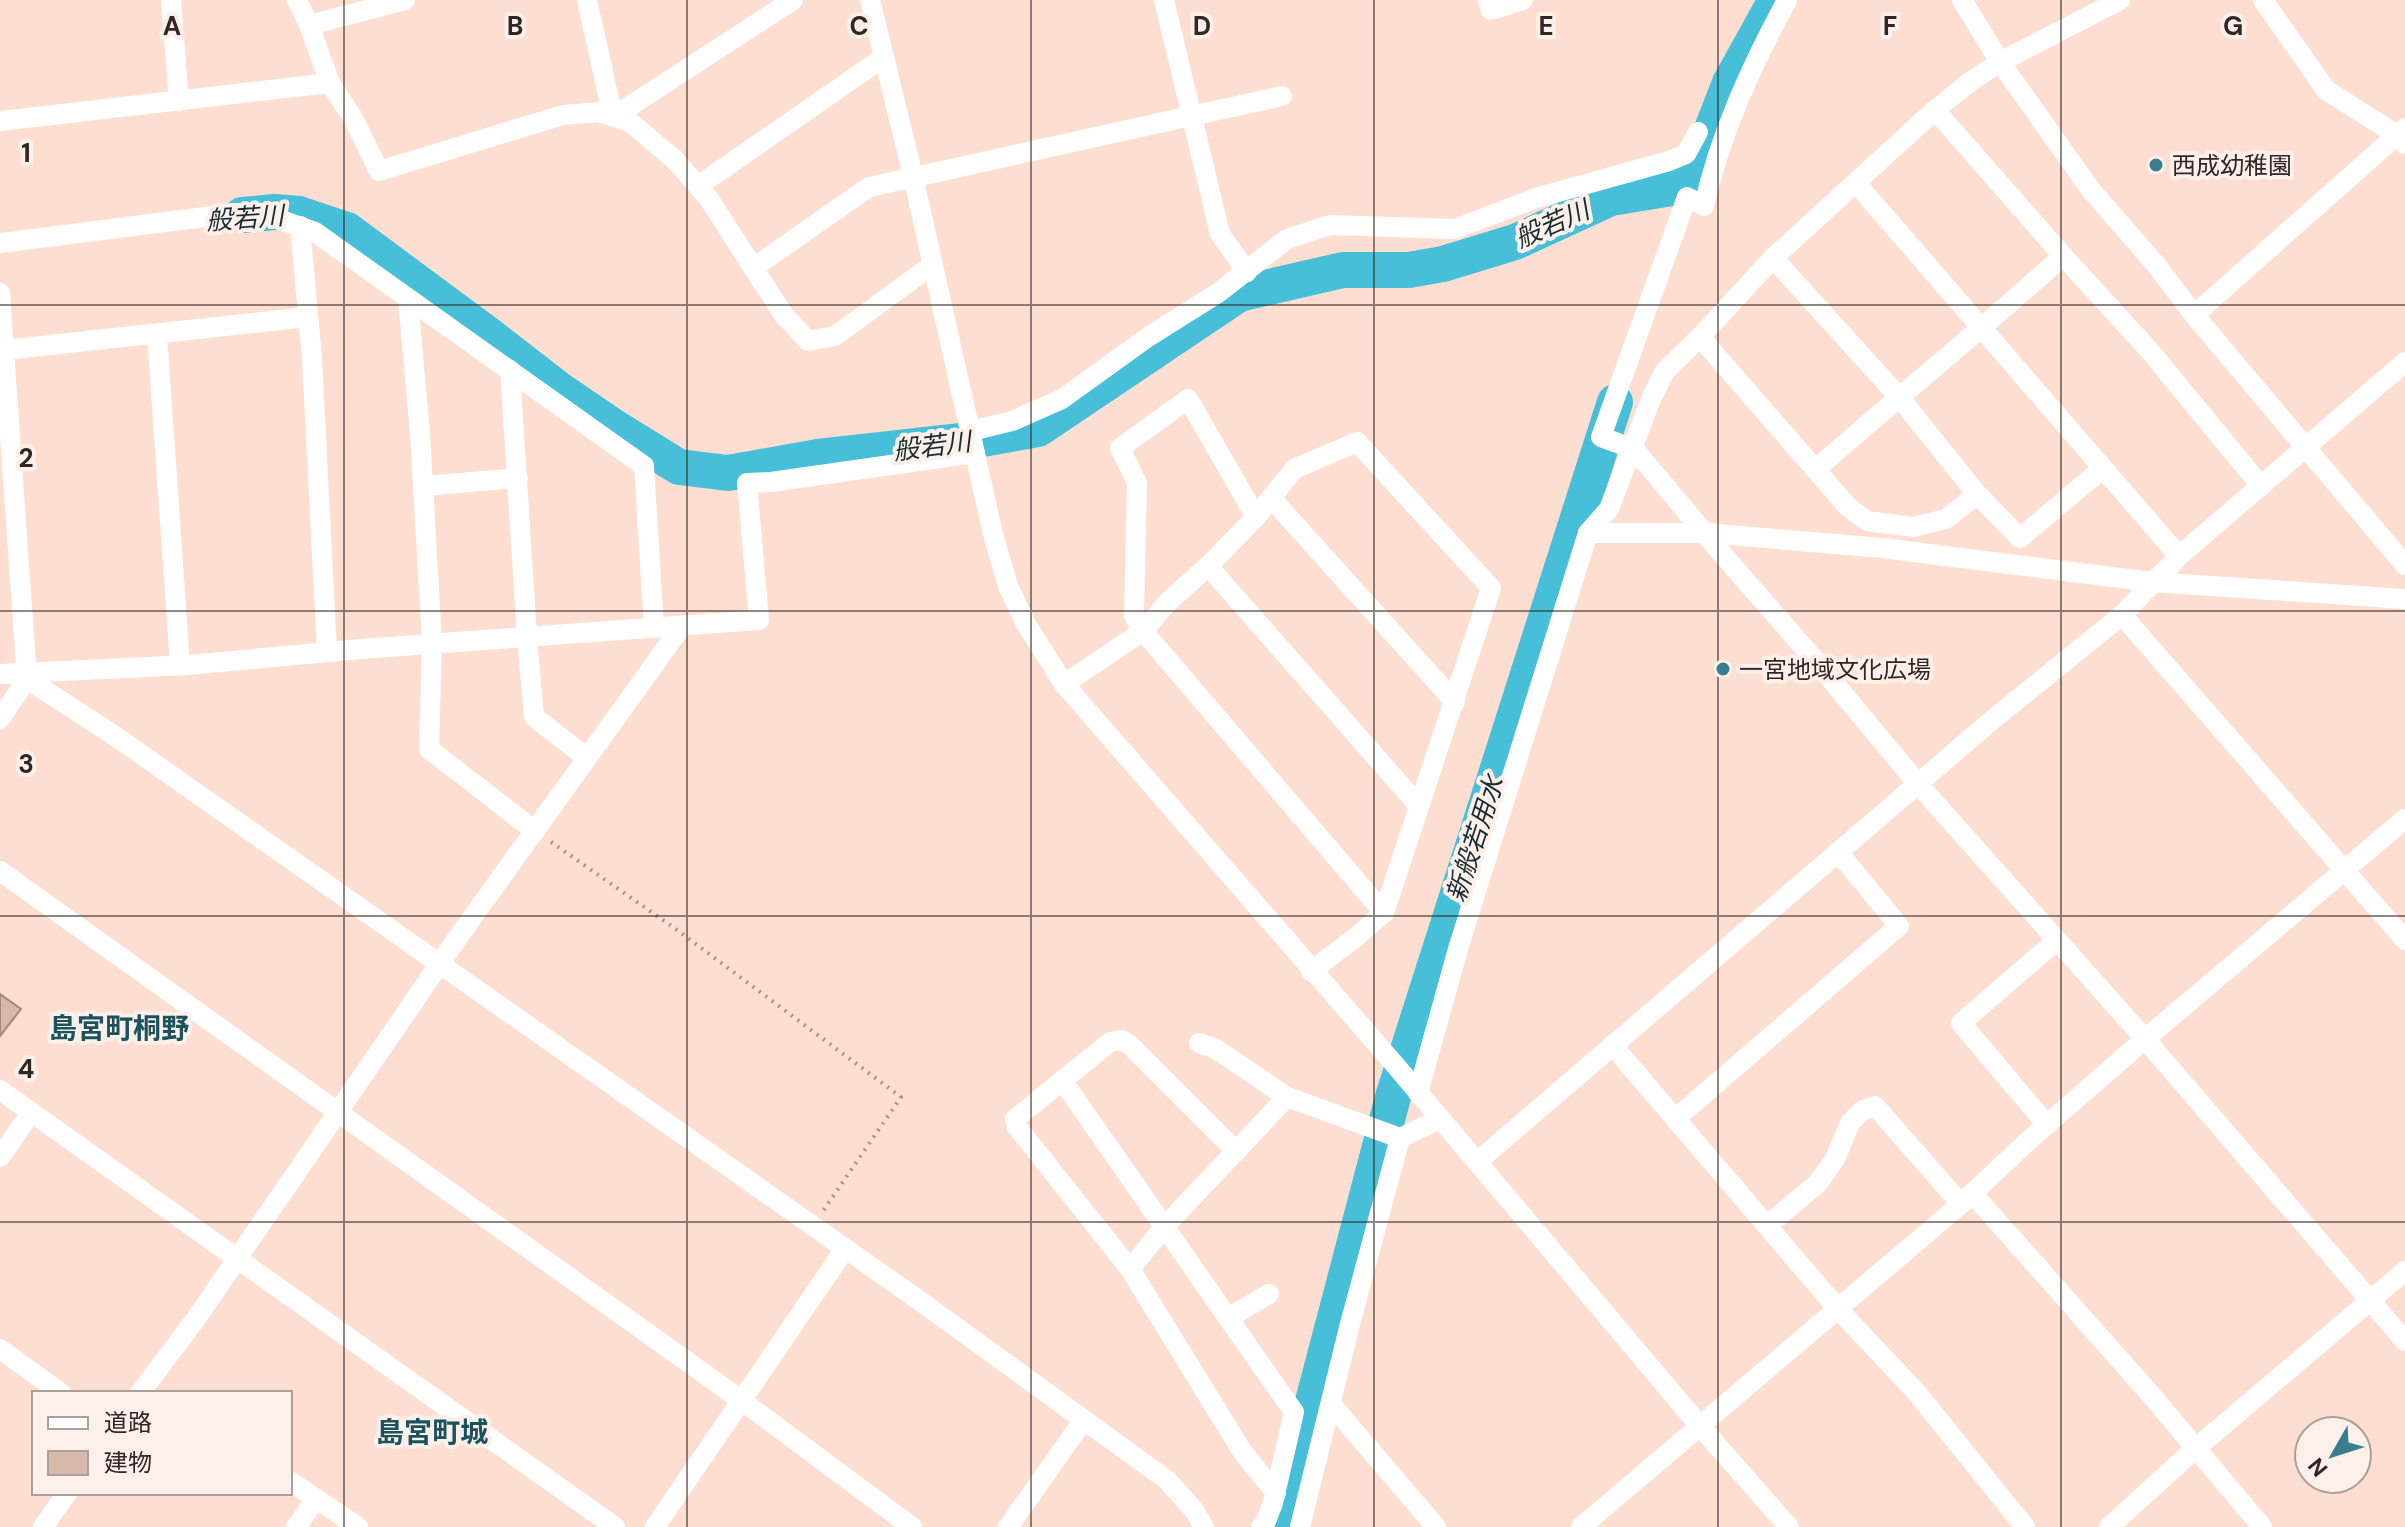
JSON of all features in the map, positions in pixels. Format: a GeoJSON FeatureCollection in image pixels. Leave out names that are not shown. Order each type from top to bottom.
{"type":"FeatureCollection","features":[{"type":"Feature","properties":{"kind":"street"},"geometry":{"type":"LineString","coordinates":[[171,0],[179,101]]}},
{"type":"Feature","properties":{"kind":"street"},"geometry":{"type":"LineString","coordinates":[[297,0],[330,83],[353,118],[379,171],[563,115],[599,112],[630,122],[675,160],[709,199],[783,314],[808,341],[835,336],[932,265]]}},
{"type":"Feature","properties":{"kind":"street"},"geometry":{"type":"LineString","coordinates":[[309,25],[405,0]]}},
{"type":"Feature","properties":{"kind":"street"},"geometry":{"type":"LineString","coordinates":[[613,117],[793,0]]}},
{"type":"Feature","properties":{"kind":"street"},"geometry":{"type":"LineString","coordinates":[[870,0],[993,534],[1008,586],[1026,624],[1064,684],[1396,1066],[1789,1527]]}},
{"type":"Feature","properties":{"kind":"street"},"geometry":{"type":"LineString","coordinates":[[1164,0],[1220,234],[1247,272]]}},
{"type":"Feature","properties":{"kind":"street"},"geometry":{"type":"LineString","coordinates":[[1488,0],[1491,10],[1523,0]]}},
{"type":"Feature","properties":{"kind":"street"},"geometry":{"type":"LineString","coordinates":[[1787,0],[1761,47],[1739,101],[1711,176],[1704,206],[1687,197],[1601,437],[1634,449],[1918,784],[2145,1039],[2405,1341]]}},
{"type":"Feature","properties":{"kind":"street"},"geometry":{"type":"LineString","coordinates":[[1962,0],[2000,62],[2091,190],[2405,565]]}},
{"type":"Feature","properties":{"kind":"street"},"geometry":{"type":"LineString","coordinates":[[1414,1088],[1588,533],[1609,509],[1651,399],[1665,371],[1773,258],[1935,110],[2000,62],[2120,0]]}},
{"type":"Feature","properties":{"kind":"street"},"geometry":{"type":"LineString","coordinates":[[2194,315],[2402,136],[2326,90],[2263,0]]}},
{"type":"Feature","properties":{"kind":"street"},"geometry":{"type":"LineString","coordinates":[[590,2],[613,117]]}},
{"type":"Feature","properties":{"kind":"street"},"geometry":{"type":"LineString","coordinates":[[698,186],[884,57]]}},
{"type":"Feature","properties":{"kind":"street"},"geometry":{"type":"LineString","coordinates":[[0,121],[330,83]]}},
{"type":"Feature","properties":{"kind":"street"},"geometry":{"type":"LineString","coordinates":[[753,268],[869,187],[1282,96]]}},
{"type":"Feature","properties":{"kind":"street"},"geometry":{"type":"LineString","coordinates":[[1935,110],[2149,350],[2261,486]]}},
{"type":"Feature","properties":{"kind":"street"},"geometry":{"type":"LineString","coordinates":[[971,431],[1012,421],[1062,399],[1148,337],[1247,272],[1287,239],[1330,225],[1455,229],[1536,198],[1669,161],[1686,154],[1698,132]]}},
{"type":"Feature","properties":{"kind":"street"},"geometry":{"type":"LineString","coordinates":[[1856,183],[2179,556]]}},
{"type":"Feature","properties":{"kind":"street"},"geometry":{"type":"LineString","coordinates":[[0,243],[236,213],[261,213],[315,232],[644,466],[654,628]]}},
{"type":"Feature","properties":{"kind":"street"},"geometry":{"type":"LineString","coordinates":[[300,226],[327,652]]}},
{"type":"Feature","properties":{"kind":"street"},"geometry":{"type":"LineString","coordinates":[[1816,469],[2063,256]]}},
{"type":"Feature","properties":{"kind":"street"},"geometry":{"type":"LineString","coordinates":[[1773,258],[1899,397],[1977,494],[2020,538],[2102,469]]}},
{"type":"Feature","properties":{"kind":"street"},"geometry":{"type":"LineString","coordinates":[[0,293],[26,676],[0,719]]}},
{"type":"Feature","properties":{"kind":"street"},"geometry":{"type":"LineString","coordinates":[[408,299],[432,643],[429,749],[535,831]]}},
{"type":"Feature","properties":{"kind":"street"},"geometry":{"type":"LineString","coordinates":[[3,361],[157,334],[308,317]]}},
{"type":"Feature","properties":{"kind":"street"},"geometry":{"type":"LineString","coordinates":[[157,334],[180,665]]}},
{"type":"Feature","properties":{"kind":"street"},"geometry":{"type":"LineString","coordinates":[[1700,337],[1848,507],[1867,521],[1913,527],[1929,525],[1946,519],[1977,494]]}},
{"type":"Feature","properties":{"kind":"street"},"geometry":{"type":"LineString","coordinates":[[1477,1162],[1991,721],[2122,615],[2179,556],[2405,362]]}},
{"type":"Feature","properties":{"kind":"street"},"geometry":{"type":"LineString","coordinates":[[510,370],[534,717],[587,758]]}},
{"type":"Feature","properties":{"kind":"street"},"geometry":{"type":"LineString","coordinates":[[1256,517],[1188,399],[1120,448],[1137,483],[1134,615],[1143,631],[1384,913]]}},
{"type":"Feature","properties":{"kind":"street"},"geometry":{"type":"LineString","coordinates":[[1064,684],[1143,631],[1167,603],[1256,517],[1294,469],[1357,442],[1491,588],[1384,913],[1311,971]]}},
{"type":"Feature","properties":{"kind":"street"},"geometry":{"type":"LineString","coordinates":[[0,674],[26,676],[759,620],[747,483],[975,453]]}},
{"type":"Feature","properties":{"kind":"street"},"geometry":{"type":"LineString","coordinates":[[423,486],[518,478]]}},
{"type":"Feature","properties":{"kind":"street"},"geometry":{"type":"LineString","coordinates":[[1271,498],[1455,702]]}},
{"type":"Feature","properties":{"kind":"street"},"geometry":{"type":"LineString","coordinates":[[1588,533],[1706,533],[1882,548],[2152,582],[2405,599]]}},
{"type":"Feature","properties":{"kind":"street"},"geometry":{"type":"LineString","coordinates":[[1208,566],[1419,806]]}},
{"type":"Feature","properties":{"kind":"street"},"geometry":{"type":"LineString","coordinates":[[2122,615],[2405,940]]}},
{"type":"Feature","properties":{"kind":"street"},"geometry":{"type":"LineString","coordinates":[[150,1389],[439,964],[682,626]]}},
{"type":"Feature","properties":{"kind":"street"},"geometry":{"type":"LineString","coordinates":[[26,676],[813,1226],[1167,1480],[1194,1510],[1204,1527]]}},
{"type":"Feature","properties":{"kind":"street"},"geometry":{"type":"LineString","coordinates":[[1581,1527],[1838,1309],[2145,1039],[2405,819]]}},
{"type":"Feature","properties":{"kind":"street"},"geometry":{"type":"LineString","coordinates":[[1675,1119],[1899,926],[1838,852]]}},
{"type":"Feature","properties":{"kind":"street"},"geometry":{"type":"LineString","coordinates":[[0,871],[340,1111],[912,1527]]}},
{"type":"Feature","properties":{"kind":"street"},"geometry":{"type":"LineString","coordinates":[[2047,1125],[1961,1023],[2057,940]]}},
{"type":"Feature","properties":{"kind":"street"},"geometry":{"type":"LineString","coordinates":[[1236,1151],[1122,1040],[1110,1042],[1015,1119],[1017,1127],[1130,1269],[1242,1451],[1276,1493]]}},
{"type":"Feature","properties":{"kind":"street"},"geometry":{"type":"LineString","coordinates":[[1199,1043],[1216,1049],[1287,1097],[1367,1128],[1400,1138],[1440,1119]]}},
{"type":"Feature","properties":{"kind":"street"},"geometry":{"type":"LineString","coordinates":[[1612,1045],[1838,1309],[1917,1393],[2025,1527]]}},
{"type":"Feature","properties":{"kind":"street"},"geometry":{"type":"LineString","coordinates":[[1062,1080],[1294,1412],[1276,1493],[1261,1527]]}},
{"type":"Feature","properties":{"kind":"street"},"geometry":{"type":"LineString","coordinates":[[0,1090],[615,1527]]}},
{"type":"Feature","properties":{"kind":"street"},"geometry":{"type":"LineString","coordinates":[[1130,1269],[1165,1226],[1287,1097]]}},
{"type":"Feature","properties":{"kind":"street"},"geometry":{"type":"LineString","coordinates":[[1768,1225],[1818,1183],[1835,1159],[1850,1123],[1863,1110],[1875,1106],[1966,1198],[2196,1448],[2262,1527]]}},
{"type":"Feature","properties":{"kind":"street"},"geometry":{"type":"LineString","coordinates":[[0,1157],[31,1113]]}},
{"type":"Feature","properties":{"kind":"street"},"geometry":{"type":"LineString","coordinates":[[1300,1527],[1400,1138]]}},
{"type":"Feature","properties":{"kind":"street"},"geometry":{"type":"LineString","coordinates":[[655,1527],[845,1249]]}},
{"type":"Feature","properties":{"kind":"street"},"geometry":{"type":"LineString","coordinates":[[2109,1527],[2196,1448],[2405,1271]]}},
{"type":"Feature","properties":{"kind":"street"},"geometry":{"type":"LineString","coordinates":[[1228,1318],[1269,1294]]}},
{"type":"Feature","properties":{"kind":"street"},"geometry":{"type":"LineString","coordinates":[[0,1349],[58,1391]]}},
{"type":"Feature","properties":{"kind":"street"},"geometry":{"type":"LineString","coordinates":[[1331,1404],[1436,1527]]}},
{"type":"Feature","properties":{"kind":"street"},"geometry":{"type":"LineString","coordinates":[[1008,1527],[1083,1421]]}},
{"type":"Feature","properties":{"kind":"street"},"geometry":{"type":"LineString","coordinates":[[292,1482],[358,1527]]}},
{"type":"Feature","properties":{"kind":"street"},"geometry":{"type":"LineString","coordinates":[[43,1527],[66,1495]]}},
{"type":"Feature","properties":{"kind":"street"},"geometry":{"type":"LineString","coordinates":[[296,1527],[316,1499]]}},
{"type":"Feature","properties":{"kind":"path"},"geometry":{"type":"LineString","coordinates":[[535,831],[673,927],[901,1097],[813,1226]]}},
{"type":"Feature","properties":{"kind":"building"},"geometry":{"type":"Polygon","coordinates":[[[0,994],[21,1009],[0,1036],[0,994]]]}},
{"type":"Feature","properties":{"kind":"waterway","name":"般若川"},"geometry":{"type":"LineString","coordinates":[[1692,180],[1730,83],[1776,0]]}},
{"type":"Feature","properties":{"kind":"waterway","name":"般若川"},"geometry":{"type":"LineString","coordinates":[[242,215],[275,212],[299,214],[347,230],[611,425],[679,467],[728,473],[818,457],[988,438],[1038,429],[1239,294],[1343,270],[1409,270],[1443,264],[1515,242],[1611,198],[1672,188],[1701,160]]}},
{"type":"Feature","properties":{"kind":"waterway","name":"新般若用水"},"geometry":{"type":"LineString","coordinates":[[1280,1527],[1393,1097],[1615,402]]}},
{"type":"Feature","properties":{"kind":"place","name":"西成幼稚園"},"geometry":{"type":"Point","coordinates":[2156,165]}},
{"type":"Feature","properties":{"kind":"place","name":"一宮地域文化広場"},"geometry":{"type":"Point","coordinates":[1723,669]}},
{"type":"Feature","properties":{"kind":"district","name":"島宮町桐野"},"geometry":{"type":"Point","coordinates":[119,1028]}},
{"type":"Feature","properties":{"kind":"district","name":"島宮町城"},"geometry":{"type":"Point","coordinates":[432,1432]}}]}
